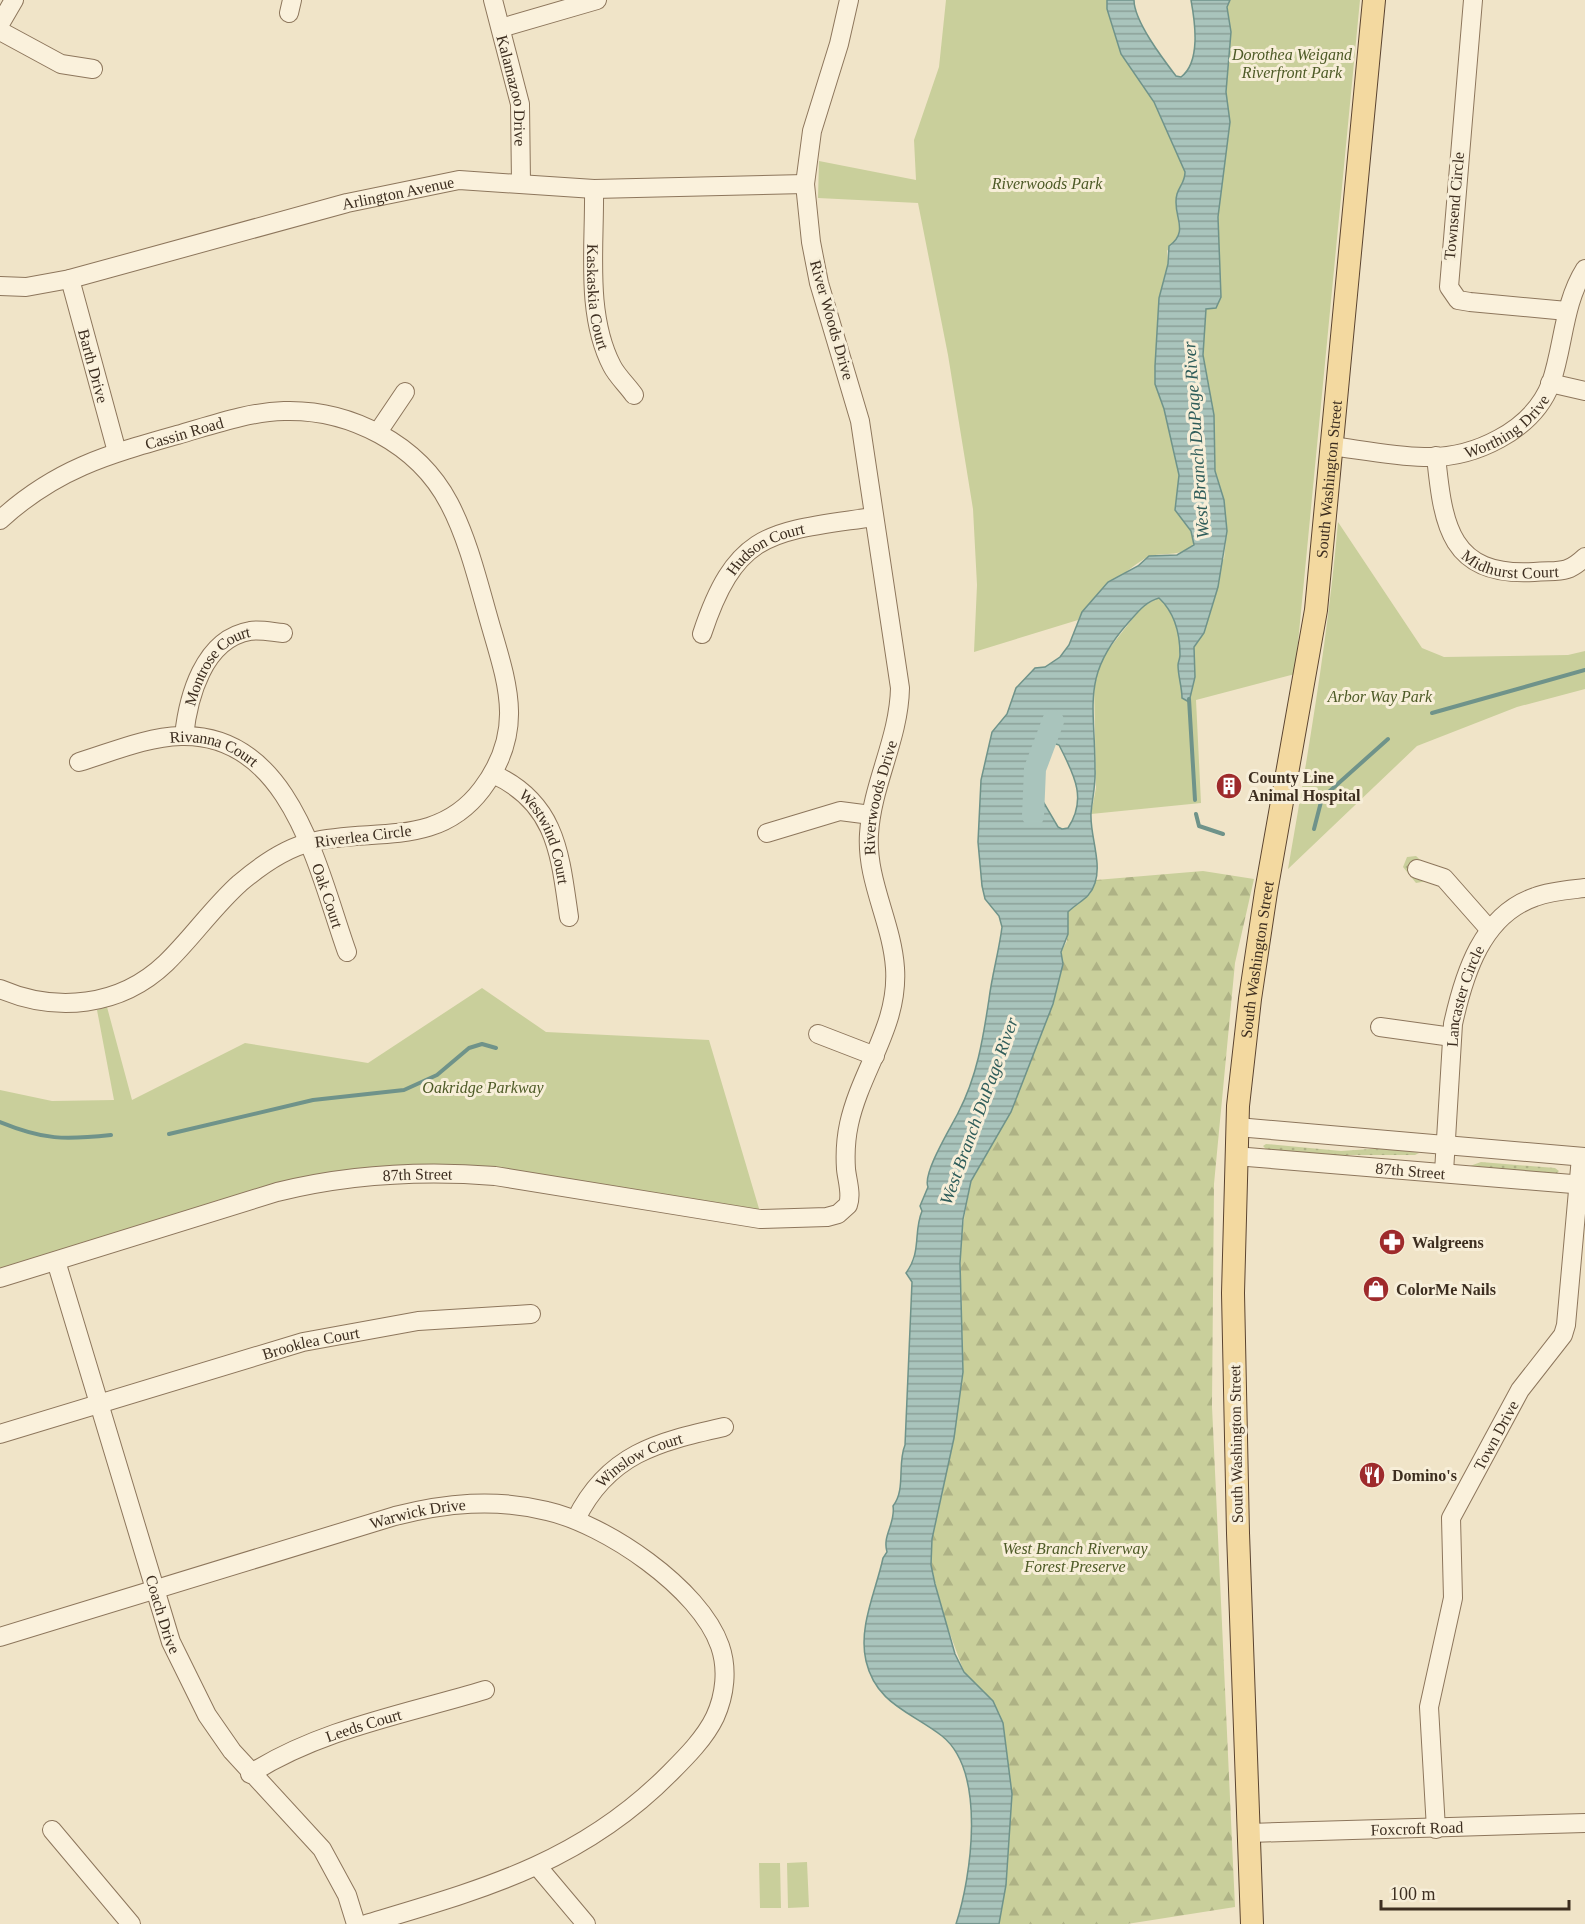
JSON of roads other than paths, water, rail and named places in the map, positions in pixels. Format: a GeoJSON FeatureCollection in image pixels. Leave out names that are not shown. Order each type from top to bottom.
{"type":"FeatureCollection","features":[{"type":"Feature","properties":{"kind":"main road","name":"South Washington Street"},"geometry":{"type":"LineString","coordinates":[[1252,1924],[1233,1315],[1235,1156],[1250,999],[1316,610],[1374,0]]}},
{"type":"Feature","properties":{"kind":"street"},"geometry":{"type":"LineString","coordinates":[[0,24],[14,0]]}},
{"type":"Feature","properties":{"kind":"street","name":"Kalamazoo Drive"},"geometry":{"type":"LineString","coordinates":[[493,0],[520,104],[521,183]]}},
{"type":"Feature","properties":{"kind":"street"},"geometry":{"type":"LineString","coordinates":[[501,28],[597,0]]}},
{"type":"Feature","properties":{"kind":"street","name":"River Woods Drive"},"geometry":{"type":"LineString","coordinates":[[849,0],[839,44],[812,131],[805,184],[811,242],[819,283],[860,421],[894,643]]}},
{"type":"Feature","properties":{"kind":"street","name":"Townsend Circle"},"geometry":{"type":"LineString","coordinates":[[1473,0],[1449,287],[1452,294],[1464,301],[1567,311]]}},
{"type":"Feature","properties":{"kind":"street"},"geometry":{"type":"LineString","coordinates":[[0,31],[61,64],[93,69]]}},
{"type":"Feature","properties":{"kind":"street","name":"Arlington Avenue"},"geometry":{"type":"LineString","coordinates":[[0,286],[26,287],[70,279],[392,192],[459,180],[594,189],[805,184]]}},
{"type":"Feature","properties":{"kind":"street","name":"Kaskaskia Court"},"geometry":{"type":"LineString","coordinates":[[594,189],[595,305],[598,326],[613,369],[634,394]]}},
{"type":"Feature","properties":{"kind":"street","name":"Worthing Drive"},"geometry":{"type":"LineString","coordinates":[[1332,446],[1436,456],[1491,442],[1509,434],[1526,421],[1539,406],[1550,383],[1567,311],[1576,284],[1585,269]]}},
{"type":"Feature","properties":{"kind":"street","name":"Barth Drive"},"geometry":{"type":"LineString","coordinates":[[70,279],[117,452]]}},
{"type":"Feature","properties":{"kind":"street"},"geometry":{"type":"LineString","coordinates":[[1550,383],[1585,391]]}},
{"type":"Feature","properties":{"kind":"street"},"geometry":{"type":"LineString","coordinates":[[381,434],[405,392]]}},
{"type":"Feature","properties":{"kind":"street","name":"Cassin Road"},"geometry":{"type":"LineString","coordinates":[[0,520],[45,483],[117,452],[231,420],[284,411],[333,416],[381,434]]}},
{"type":"Feature","properties":{"kind":"street","name":"Riverlea Circle"},"geometry":{"type":"LineString","coordinates":[[0,989],[22,998],[66,1004],[101,999],[120,993],[141,982],[167,962],[226,896],[252,873],[286,852],[308,843],[342,837],[393,835],[431,826],[472,802],[493,774],[507,742],[510,709],[508,691],[467,547],[448,500],[432,478],[396,443],[381,434]]}},
{"type":"Feature","properties":{"kind":"street","name":"Midhurst Court"},"geometry":{"type":"LineString","coordinates":[[1436,456],[1441,499],[1451,532],[1457,544],[1471,560],[1493,571],[1520,573],[1571,570],[1585,557]]}},
{"type":"Feature","properties":{"kind":"street","name":"Hudson Court"},"geometry":{"type":"LineString","coordinates":[[702,634],[715,595],[740,559],[759,543],[793,529],[873,517]]}},
{"type":"Feature","properties":{"kind":"street","name":"Montrose Court"},"geometry":{"type":"LineString","coordinates":[[184,736],[192,690],[200,673],[218,649],[251,630],[282,633]]}},
{"type":"Feature","properties":{"kind":"street","name":"Riverwoods Drive"},"geometry":{"type":"LineString","coordinates":[[844,1210],[850,1201],[846,1167],[849,1127],[857,1095],[891,1014],[896,968],[869,858],[871,815],[899,706],[894,643]]}},
{"type":"Feature","properties":{"kind":"street","name":"Rivanna Court"},"geometry":{"type":"LineString","coordinates":[[79,762],[150,741],[184,736],[222,745],[244,754],[257,764],[289,799],[308,843]]}},
{"type":"Feature","properties":{"kind":"street","name":"Westwind Court"},"geometry":{"type":"LineString","coordinates":[[493,774],[529,798],[548,821],[559,848],[569,916]]}},
{"type":"Feature","properties":{"kind":"street"},"geometry":{"type":"LineString","coordinates":[[767,833],[840,811],[871,815]]}},
{"type":"Feature","properties":{"kind":"street","name":"Oak Court"},"geometry":{"type":"LineString","coordinates":[[308,843],[347,952]]}},
{"type":"Feature","properties":{"kind":"street"},"geometry":{"type":"LineString","coordinates":[[1417,870],[1444,878],[1490,929]]}},
{"type":"Feature","properties":{"kind":"street","name":"Lancaster Circle"},"geometry":{"type":"LineString","coordinates":[[1444,1172],[1452,1037],[1458,1000],[1465,979],[1490,929],[1507,913],[1533,897],[1585,888]]}},
{"type":"Feature","properties":{"kind":"street"},"geometry":{"type":"LineString","coordinates":[[1380,1027],[1452,1037]]}},
{"type":"Feature","properties":{"kind":"street"},"geometry":{"type":"LineString","coordinates":[[818,1034],[874,1056]]}},
{"type":"Feature","properties":{"kind":"street","name":"87th Street"},"geometry":{"type":"LineString","coordinates":[[1237,1127],[1583,1157]]}},
{"type":"Feature","properties":{"kind":"street","name":"87th Street"},"geometry":{"type":"LineString","coordinates":[[1235,1156],[1582,1184]]}},
{"type":"Feature","properties":{"kind":"street","name":"Town Drive"},"geometry":{"type":"LineString","coordinates":[[1436,1828],[1429,1707],[1453,1598],[1451,1518],[1520,1390],[1563,1335],[1582,1184],[1583,1157]]}},
{"type":"Feature","properties":{"kind":"street","name":"87th Street"},"geometry":{"type":"LineString","coordinates":[[0,1278],[276,1192],[382,1173],[495,1176],[760,1219],[827,1218],[844,1210]]}},
{"type":"Feature","properties":{"kind":"street","name":"Coach Drive"},"geometry":{"type":"LineString","coordinates":[[56,1261],[154,1590],[171,1642],[187,1678],[218,1732],[250,1774],[322,1849],[347,1895],[356,1924]]}},
{"type":"Feature","properties":{"kind":"street","name":"Brooklea Court"},"geometry":{"type":"LineString","coordinates":[[0,1434],[303,1342],[418,1321],[531,1314]]}},
{"type":"Feature","properties":{"kind":"street","name":"Winslow Court"},"geometry":{"type":"LineString","coordinates":[[576,1519],[599,1482],[622,1461],[669,1441],[724,1427]]}},
{"type":"Feature","properties":{"kind":"street","name":"Warwick Drive"},"geometry":{"type":"LineString","coordinates":[[0,1637],[429,1508],[471,1503],[515,1505],[576,1519],[639,1555],[679,1590],[707,1622],[721,1647],[725,1670],[722,1693],[711,1723],[685,1757],[630,1810],[576,1847],[538,1867],[488,1886],[366,1924]]}},
{"type":"Feature","properties":{"kind":"street","name":"Leeds Court"},"geometry":{"type":"LineString","coordinates":[[250,1774],[284,1753],[317,1740],[484,1690]]}},
{"type":"Feature","properties":{"kind":"street","name":"Foxcroft Road"},"geometry":{"type":"LineString","coordinates":[[1249,1833],[1585,1823]]}},
{"type":"Feature","properties":{"kind":"street"},"geometry":{"type":"LineString","coordinates":[[52,1830],[131,1924]]}},
{"type":"Feature","properties":{"kind":"street"},"geometry":{"type":"LineString","coordinates":[[538,1867],[586,1924]]}},
{"type":"Feature","properties":{"kind":"water"},"geometry":{"type":"Polygon","coordinates":[[[1107,0],[1134,0],[1135,9],[1150,40],[1176,76],[1181,77],[1192,62],[1194,52],[1195,30],[1191,0],[1230,0],[1227,7],[1231,32],[1226,92],[1230,122],[1218,217],[1221,297],[1216,308],[1206,309],[1203,355],[1214,415],[1215,471],[1224,500],[1227,531],[1218,587],[1204,633],[1194,647],[1195,677],[1189,702],[1182,698],[1178,669],[1180,647],[1176,624],[1169,610],[1159,598],[1146,605],[1135,615],[1113,642],[1103,659],[1097,675],[1093,708],[1095,775],[1091,822],[1097,858],[1095,883],[1087,896],[1068,912],[1068,934],[1061,952],[1063,964],[1053,1004],[1011,1112],[971,1181],[963,1219],[960,1263],[963,1372],[954,1438],[932,1539],[931,1565],[955,1654],[964,1672],[993,1701],[1003,1723],[1012,1794],[1006,1885],[999,1924],[956,1924],[966,1880],[972,1826],[965,1774],[956,1753],[942,1736],[896,1706],[878,1687],[866,1661],[864,1635],[883,1558],[887,1552],[886,1540],[893,1518],[893,1506],[899,1492],[905,1445],[912,1282],[906,1273],[916,1250],[922,1211],[920,1206],[928,1187],[929,1172],[965,1099],[975,1072],[1002,927],[999,916],[985,899],[982,886],[978,842],[981,780],[992,732],[1007,714],[1016,688],[1035,668],[1045,667],[1060,657],[1069,645],[1082,612],[1108,582],[1138,566],[1149,556],[1177,555],[1194,545],[1191,531],[1175,510],[1179,475],[1164,409],[1155,384],[1159,298],[1168,264],[1169,246],[1179,234],[1176,202],[1185,172],[1154,102],[1121,54],[1107,9],[1107,0]],[[1047,744],[1038,755],[1033,775],[1034,786],[1058,827],[1062,829],[1068,828],[1074,817],[1078,796],[1073,776],[1059,745],[1047,744]]]}},
{"type":"Feature","properties":{"kind":"waterway"},"geometry":{"type":"LineString","coordinates":[[1432,713],[1585,670]]}},
{"type":"Feature","properties":{"kind":"waterway"},"geometry":{"type":"LineString","coordinates":[[1189,699],[1195,800]]}},
{"type":"Feature","properties":{"kind":"waterway","name":"West Branch DuPage River"},"geometry":{"type":"LineString","coordinates":[[1033,816],[1035,769],[1053,721]]}},
{"type":"Feature","properties":{"kind":"waterway"},"geometry":{"type":"LineString","coordinates":[[1314,829],[1322,798],[1388,739]]}},
{"type":"Feature","properties":{"kind":"waterway"},"geometry":{"type":"LineString","coordinates":[[1196,814],[1199,826],[1223,834]]}},
{"type":"Feature","properties":{"kind":"waterway"},"geometry":{"type":"LineString","coordinates":[[169,1134],[313,1100],[404,1090],[437,1075],[469,1048],[482,1044],[496,1048]]}},
{"type":"Feature","properties":{"kind":"waterway"},"geometry":{"type":"LineString","coordinates":[[0,1122],[29,1132],[54,1137],[80,1138],[111,1135]]}},
{"type":"Feature","properties":{"kind":"place","name":"County Line Animal Hospital"},"geometry":{"type":"Point","coordinates":[1229,786]}},
{"type":"Feature","properties":{"kind":"place","name":"Walgreens"},"geometry":{"type":"Point","coordinates":[1392,1242]}},
{"type":"Feature","properties":{"kind":"place","name":"ColorMe Nails"},"geometry":{"type":"Point","coordinates":[1376,1289]}},
{"type":"Feature","properties":{"kind":"place","name":"Domino's"},"geometry":{"type":"Point","coordinates":[1372,1475]}},
{"type":"Feature","properties":{"kind":"park label","name":"Dorothea Weigand Riverfront Park"},"geometry":{"type":"Point","coordinates":[1292,63]}},
{"type":"Feature","properties":{"kind":"park label","name":"Riverwoods Park"},"geometry":{"type":"Point","coordinates":[1047,183]}},
{"type":"Feature","properties":{"kind":"park label","name":"Arbor Way Park"},"geometry":{"type":"Point","coordinates":[1380,696]}},
{"type":"Feature","properties":{"kind":"park label","name":"Oakridge Parkway"},"geometry":{"type":"Point","coordinates":[483,1087]}},
{"type":"Feature","properties":{"kind":"park label","name":"West Branch Riverway Forest Preserve"},"geometry":{"type":"Point","coordinates":[1075,1557]}}]}
